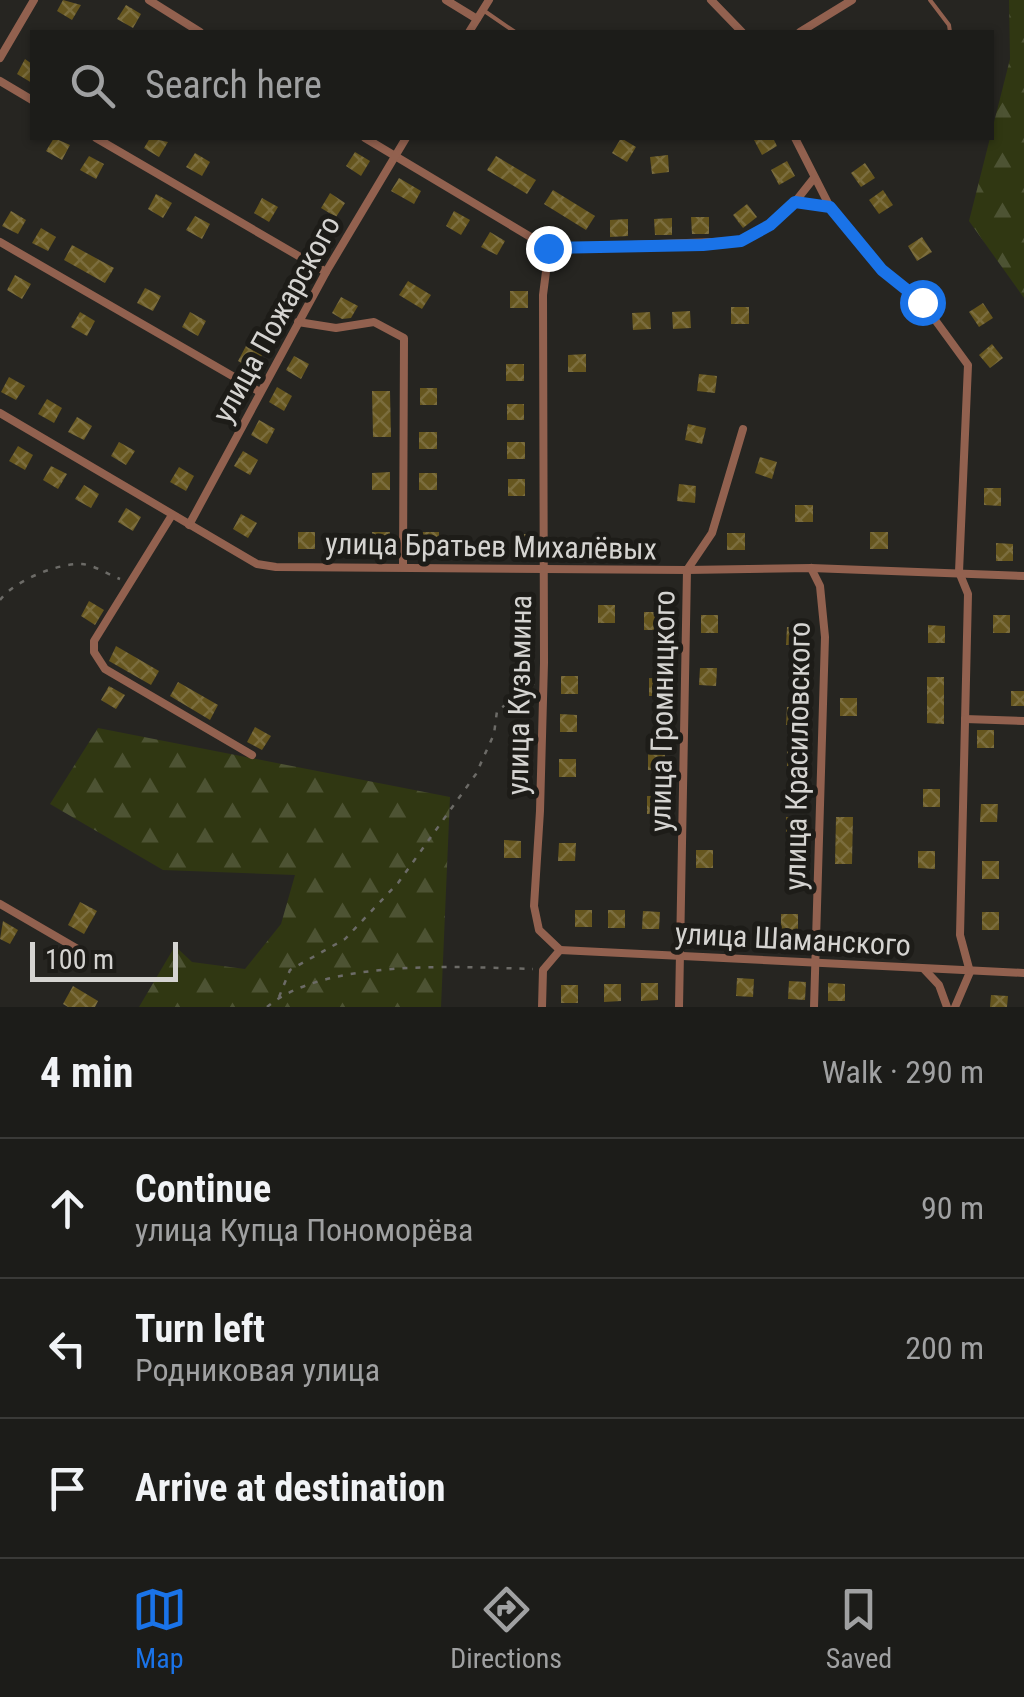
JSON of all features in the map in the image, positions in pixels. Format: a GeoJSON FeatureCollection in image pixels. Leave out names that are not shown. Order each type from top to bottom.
{"type":"FeatureCollection","features":[{"type":"Feature","properties":{"kind":"street"},"geometry":{"type":"LineString","coordinates":[[0,58],[34,0]]}},
{"type":"Feature","properties":{"kind":"street"},"geometry":{"type":"LineString","coordinates":[[149,0],[197,30]]}},
{"type":"Feature","properties":{"kind":"street"},"geometry":{"type":"LineString","coordinates":[[446,0],[477,19]]}},
{"type":"Feature","properties":{"kind":"street"},"geometry":{"type":"LineString","coordinates":[[470,30],[489,0]]}},
{"type":"Feature","properties":{"kind":"street"},"geometry":{"type":"LineString","coordinates":[[711,0],[740,30]]}},
{"type":"Feature","properties":{"kind":"street"},"geometry":{"type":"LineString","coordinates":[[803,30],[852,0]]}},
{"type":"Feature","properties":{"kind":"street"},"geometry":{"type":"LineString","coordinates":[[0,81],[30,99]]}},
{"type":"Feature","properties":{"kind":"street"},"geometry":{"type":"LineString","coordinates":[[99,140],[326,272]]}},
{"type":"Feature","properties":{"kind":"street"},"geometry":{"type":"LineString","coordinates":[[367,140],[548,248],[741,241],[770,225],[814,178]]}},
{"type":"Feature","properties":{"kind":"street","name":"улица Пожарского"},"geometry":{"type":"LineString","coordinates":[[189,524],[326,272],[405,140]]}},
{"type":"Feature","properties":{"kind":"street"},"geometry":{"type":"LineString","coordinates":[[796,140],[830,207],[882,270],[922,302],[968,365],[959,572],[968,594],[960,935],[970,972],[955,1007]]}},
{"type":"Feature","properties":{"kind":"street"},"geometry":{"type":"LineString","coordinates":[[795,202],[830,207]]}},
{"type":"Feature","properties":{"kind":"street"},"geometry":{"type":"LineString","coordinates":[[0,242],[260,392]]}},
{"type":"Feature","properties":{"kind":"street","name":"улица Кузьмина"},"geometry":{"type":"LineString","coordinates":[[548,248],[543,295],[543,677],[534,906],[539,930],[560,950]]}},
{"type":"Feature","properties":{"kind":"street"},"geometry":{"type":"LineString","coordinates":[[298,322],[336,328],[374,322],[404,338],[402,566]]}},
{"type":"Feature","properties":{"kind":"street","name":"улица Братьев Михалёвых"},"geometry":{"type":"LineString","coordinates":[[0,412],[257,564],[811,568],[1024,576]]}},
{"type":"Feature","properties":{"kind":"street","name":"улица Громницкого"},"geometry":{"type":"LineString","coordinates":[[679,1007],[688,570],[712,533],[743,429]]}},
{"type":"Feature","properties":{"kind":"street"},"geometry":{"type":"LineString","coordinates":[[172,516],[94,641],[94,652],[104,669],[252,755]]}},
{"type":"Feature","properties":{"kind":"street","name":"улица Красиловского"},"geometry":{"type":"LineString","coordinates":[[811,568],[820,586],[825,637],[814,1007]]}},
{"type":"Feature","properties":{"kind":"street"},"geometry":{"type":"LineString","coordinates":[[965,719],[1024,721]]}},
{"type":"Feature","properties":{"kind":"street"},"geometry":{"type":"LineString","coordinates":[[0,904],[81,950]]}},
{"type":"Feature","properties":{"kind":"street"},"geometry":{"type":"LineString","coordinates":[[542,1007],[543,970],[560,950]]}},
{"type":"Feature","properties":{"kind":"street","name":"улица Шаманского"},"geometry":{"type":"LineString","coordinates":[[560,950],[1024,973]]}},
{"type":"Feature","properties":{"kind":"street"},"geometry":{"type":"LineString","coordinates":[[923,969],[939,985],[947,1007]]}},
{"type":"Feature","properties":{"kind":"lane"},"geometry":{"type":"LineString","coordinates":[[930,0],[950,30]]}},
{"type":"Feature","properties":{"kind":"lane"},"geometry":{"type":"LineString","coordinates":[[483,10],[512,30]]}},
{"type":"Feature","properties":{"kind":"path"},"geometry":{"type":"LineString","coordinates":[[0,600],[8,590],[39,573],[83,564],[130,583]]}},
{"type":"Feature","properties":{"kind":"path"},"geometry":{"type":"LineString","coordinates":[[280,997],[290,970],[345,939],[398,883],[488,754],[497,711],[543,677]]}},
{"type":"Feature","properties":{"kind":"path"},"geometry":{"type":"LineString","coordinates":[[268,1007],[280,997],[344,974],[446,968],[543,970]]}},
{"type":"Feature","properties":{"kind":"green space"},"geometry":{"type":"Polygon","coordinates":[[[1009,0],[1024,0],[1024,298],[969,221],[990,140],[994,140],[994,122],[1010,59],[1009,0]]]}},
{"type":"Feature","properties":{"kind":"green space"},"geometry":{"type":"Polygon","coordinates":[[[98,728],[450,797],[441,1007],[139,1007],[175,946],[192,962],[245,969],[281,924],[295,875],[163,870],[50,804],[98,728]]]}},
{"type":"Feature","properties":{"kind":"building"},"geometry":{"type":"Polygon","coordinates":[[[63,0],[81,5],[72,20],[57,11],[63,0]]]}},
{"type":"Feature","properties":{"kind":"building"},"geometry":{"type":"Polygon","coordinates":[[[126,5],[141,14],[133,28],[117,19],[126,5]]]}},
{"type":"Feature","properties":{"kind":"building"},"geometry":{"type":"Polygon","coordinates":[[[25,59],[30,63],[30,82],[17,74],[25,59]]]}},
{"type":"Feature","properties":{"kind":"building"},"geometry":{"type":"Polygon","coordinates":[[[53,140],[70,145],[62,160],[46,151],[53,140]]]}},
{"type":"Feature","properties":{"kind":"building"},"geometry":{"type":"Polygon","coordinates":[[[149,140],[168,142],[159,157],[144,148],[149,140]]]}},
{"type":"Feature","properties":{"kind":"building"},"geometry":{"type":"Polygon","coordinates":[[[620,140],[636,147],[627,162],[612,153],[620,140]]]}},
{"type":"Feature","properties":{"kind":"building"},"geometry":{"type":"Polygon","coordinates":[[[754,140],[774,140],[777,146],[762,155],[754,140]]]}},
{"type":"Feature","properties":{"kind":"building"},"geometry":{"type":"Polygon","coordinates":[[[355,152],[370,161],[361,176],[346,166],[355,152]]]}},
{"type":"Feature","properties":{"kind":"building"},"geometry":{"type":"Polygon","coordinates":[[[195,153],[210,162],[202,176],[186,167],[195,153]]]}},
{"type":"Feature","properties":{"kind":"building"},"geometry":{"type":"Polygon","coordinates":[[[668,155],[669,172],[652,174],[650,157],[668,155]]]}},
{"type":"Feature","properties":{"kind":"building"},"geometry":{"type":"Polygon","coordinates":[[[89,156],[104,164],[96,179],[80,170],[89,156]]]}},
{"type":"Feature","properties":{"kind":"building"},"geometry":{"type":"Polygon","coordinates":[[[496,156],[536,180],[527,194],[487,170],[496,156]]]}},
{"type":"Feature","properties":{"kind":"building"},"geometry":{"type":"Polygon","coordinates":[[[787,161],[795,176],[779,185],[771,170],[787,161]]]}},
{"type":"Feature","properties":{"kind":"building"},"geometry":{"type":"Polygon","coordinates":[[[865,163],[875,178],[861,187],[851,173],[865,163]]]}},
{"type":"Feature","properties":{"kind":"building"},"geometry":{"type":"Polygon","coordinates":[[[399,178],[421,191],[414,204],[391,191],[399,178]]]}},
{"type":"Feature","properties":{"kind":"building"},"geometry":{"type":"Polygon","coordinates":[[[553,190],[595,216],[586,230],[544,204],[553,190]]]}},
{"type":"Feature","properties":{"kind":"building"},"geometry":{"type":"Polygon","coordinates":[[[883,190],[893,205],[879,214],[869,200],[883,190]]]}},
{"type":"Feature","properties":{"kind":"building"},"geometry":{"type":"Polygon","coordinates":[[[330,193],[345,203],[336,217],[321,208],[330,193]]]}},
{"type":"Feature","properties":{"kind":"building"},"geometry":{"type":"Polygon","coordinates":[[[156,194],[172,203],[163,218],[148,209],[156,194]]]}},
{"type":"Feature","properties":{"kind":"building"},"geometry":{"type":"Polygon","coordinates":[[[262,198],[278,207],[269,222],[254,213],[262,198]]]}},
{"type":"Feature","properties":{"kind":"building"},"geometry":{"type":"Polygon","coordinates":[[[747,204],[757,217],[743,228],[733,215],[747,204]]]}},
{"type":"Feature","properties":{"kind":"building"},"geometry":{"type":"Polygon","coordinates":[[[11,211],[26,220],[18,234],[2,226],[11,211]]]}},
{"type":"Feature","properties":{"kind":"building"},"geometry":{"type":"Polygon","coordinates":[[[454,211],[470,220],[461,235],[446,226],[454,211]]]}},
{"type":"Feature","properties":{"kind":"building"},"geometry":{"type":"Polygon","coordinates":[[[195,216],[210,224],[202,239],[186,230],[195,216]]]}},
{"type":"Feature","properties":{"kind":"building"},"geometry":{"type":"Polygon","coordinates":[[[691,217],[709,217],[709,234],[692,234],[691,217]]]}},
{"type":"Feature","properties":{"kind":"building"},"geometry":{"type":"Polygon","coordinates":[[[672,218],[672,235],[655,235],[654,219],[672,218]]]}},
{"type":"Feature","properties":{"kind":"building"},"geometry":{"type":"Polygon","coordinates":[[[628,219],[628,236],[610,237],[610,220],[628,219]]]}},
{"type":"Feature","properties":{"kind":"building"},"geometry":{"type":"Polygon","coordinates":[[[41,228],[56,237],[48,251],[32,243],[41,228]]]}},
{"type":"Feature","properties":{"kind":"building"},"geometry":{"type":"Polygon","coordinates":[[[490,232],[505,241],[497,255],[481,247],[490,232]]]}},
{"type":"Feature","properties":{"kind":"building"},"geometry":{"type":"Polygon","coordinates":[[[922,237],[932,252],[917,261],[908,246],[922,237]]]}},
{"type":"Feature","properties":{"kind":"building"},"geometry":{"type":"Polygon","coordinates":[[[72,245],[114,268],[105,283],[64,260],[72,245]]]}},
{"type":"Feature","properties":{"kind":"building"},"geometry":{"type":"Polygon","coordinates":[[[15,275],[31,284],[22,299],[7,290],[15,275]]]}},
{"type":"Feature","properties":{"kind":"building"},"geometry":{"type":"Polygon","coordinates":[[[408,281],[431,295],[422,309],[399,295],[408,281]]]}},
{"type":"Feature","properties":{"kind":"building"},"geometry":{"type":"Polygon","coordinates":[[[145,288],[161,296],[153,311],[137,303],[145,288]]]}},
{"type":"Feature","properties":{"kind":"building"},"geometry":{"type":"Polygon","coordinates":[[[510,291],[528,291],[528,308],[510,308],[510,291]]]}},
{"type":"Feature","properties":{"kind":"building"},"geometry":{"type":"Polygon","coordinates":[[[341,297],[358,306],[351,318],[342,319],[332,313],[341,297]]]}},
{"type":"Feature","properties":{"kind":"building"},"geometry":{"type":"Polygon","coordinates":[[[983,303],[993,318],[979,327],[969,312],[983,303]]]}},
{"type":"Feature","properties":{"kind":"building"},"geometry":{"type":"Polygon","coordinates":[[[731,307],[749,307],[749,324],[731,324],[731,307]]]}},
{"type":"Feature","properties":{"kind":"building"},"geometry":{"type":"Polygon","coordinates":[[[690,311],[691,328],[673,329],[672,312],[690,311]]]}},
{"type":"Feature","properties":{"kind":"building"},"geometry":{"type":"Polygon","coordinates":[[[80,312],[95,321],[87,336],[71,327],[80,312]]]}},
{"type":"Feature","properties":{"kind":"building"},"geometry":{"type":"Polygon","coordinates":[[[190,312],[206,321],[198,336],[182,327],[190,312]]]}},
{"type":"Feature","properties":{"kind":"building"},"geometry":{"type":"Polygon","coordinates":[[[650,312],[651,329],[633,330],[632,313],[650,312]]]}},
{"type":"Feature","properties":{"kind":"building"},"geometry":{"type":"Polygon","coordinates":[[[992,344],[1003,358],[990,368],[979,355],[992,344]]]}},
{"type":"Feature","properties":{"kind":"building"},"geometry":{"type":"Polygon","coordinates":[[[246,346],[262,355],[254,370],[238,361],[246,346]]]}},
{"type":"Feature","properties":{"kind":"building"},"geometry":{"type":"Polygon","coordinates":[[[586,354],[586,372],[568,372],[568,355],[586,354]]]}},
{"type":"Feature","properties":{"kind":"building"},"geometry":{"type":"Polygon","coordinates":[[[294,356],[309,364],[301,379],[286,370],[294,356]]]}},
{"type":"Feature","properties":{"kind":"building"},"geometry":{"type":"Polygon","coordinates":[[[506,364],[524,364],[524,381],[506,381],[506,364]]]}},
{"type":"Feature","properties":{"kind":"building"},"geometry":{"type":"Polygon","coordinates":[[[699,374],[717,376],[715,393],[697,391],[699,374]]]}},
{"type":"Feature","properties":{"kind":"building"},"geometry":{"type":"Polygon","coordinates":[[[9,377],[25,386],[16,400],[1,392],[9,377]]]}},
{"type":"Feature","properties":{"kind":"building"},"geometry":{"type":"Polygon","coordinates":[[[277,387],[292,396],[284,411],[269,402],[277,387]]]}},
{"type":"Feature","properties":{"kind":"building"},"geometry":{"type":"Polygon","coordinates":[[[420,388],[437,388],[437,405],[420,405],[420,388]]]}},
{"type":"Feature","properties":{"kind":"building"},"geometry":{"type":"Polygon","coordinates":[[[372,391],[390,391],[391,437],[373,437],[372,391]]]}},
{"type":"Feature","properties":{"kind":"building"},"geometry":{"type":"Polygon","coordinates":[[[47,399],[62,408],[54,423],[38,414],[47,399]]]}},
{"type":"Feature","properties":{"kind":"building"},"geometry":{"type":"Polygon","coordinates":[[[507,404],[524,404],[524,420],[507,420],[507,404]]]}},
{"type":"Feature","properties":{"kind":"building"},"geometry":{"type":"Polygon","coordinates":[[[77,417],[92,426],[84,440],[68,432],[77,417]]]}},
{"type":"Feature","properties":{"kind":"building"},"geometry":{"type":"Polygon","coordinates":[[[259,420],[275,429],[267,444],[251,435],[259,420]]]}},
{"type":"Feature","properties":{"kind":"building"},"geometry":{"type":"Polygon","coordinates":[[[688,424],[706,428],[702,444],[685,440],[688,424]]]}},
{"type":"Feature","properties":{"kind":"building"},"geometry":{"type":"Polygon","coordinates":[[[419,432],[437,432],[437,449],[419,449],[419,432]]]}},
{"type":"Feature","properties":{"kind":"building"},"geometry":{"type":"Polygon","coordinates":[[[119,442],[135,451],[126,465],[111,456],[119,442]]]}},
{"type":"Feature","properties":{"kind":"building"},"geometry":{"type":"Polygon","coordinates":[[[507,442],[525,442],[525,459],[507,459],[507,442]]]}},
{"type":"Feature","properties":{"kind":"building"},"geometry":{"type":"Polygon","coordinates":[[[18,446],[33,455],[25,470],[9,461],[18,446]]]}},
{"type":"Feature","properties":{"kind":"building"},"geometry":{"type":"Polygon","coordinates":[[[243,451],[258,460],[250,475],[234,466],[243,451]]]}},
{"type":"Feature","properties":{"kind":"building"},"geometry":{"type":"Polygon","coordinates":[[[760,457],[777,462],[772,479],[755,473],[760,457]]]}},
{"type":"Feature","properties":{"kind":"building"},"geometry":{"type":"Polygon","coordinates":[[[51,466],[67,474],[58,489],[43,480],[51,466]]]}},
{"type":"Feature","properties":{"kind":"building"},"geometry":{"type":"Polygon","coordinates":[[[179,467],[194,476],[186,491],[170,482],[179,467]]]}},
{"type":"Feature","properties":{"kind":"building"},"geometry":{"type":"Polygon","coordinates":[[[390,472],[390,490],[372,490],[372,473],[390,472]]]}},
{"type":"Feature","properties":{"kind":"building"},"geometry":{"type":"Polygon","coordinates":[[[419,473],[437,473],[437,490],[419,490],[419,473]]]}},
{"type":"Feature","properties":{"kind":"building"},"geometry":{"type":"Polygon","coordinates":[[[508,479],[525,479],[525,496],[508,496],[508,479]]]}},
{"type":"Feature","properties":{"kind":"building"},"geometry":{"type":"Polygon","coordinates":[[[679,484],[696,486],[695,503],[677,501],[679,484]]]}},
{"type":"Feature","properties":{"kind":"building"},"geometry":{"type":"Polygon","coordinates":[[[84,485],[99,494],[91,508],[75,499],[84,485]]]}},
{"type":"Feature","properties":{"kind":"building"},"geometry":{"type":"Polygon","coordinates":[[[984,488],[1001,488],[1001,506],[984,505],[984,488]]]}},
{"type":"Feature","properties":{"kind":"building"},"geometry":{"type":"Polygon","coordinates":[[[795,505],[813,505],[813,522],[795,522],[795,505]]]}},
{"type":"Feature","properties":{"kind":"building"},"geometry":{"type":"Polygon","coordinates":[[[126,508],[141,517],[133,531],[118,522],[126,508]]]}},
{"type":"Feature","properties":{"kind":"building"},"geometry":{"type":"Polygon","coordinates":[[[241,514],[257,523],[248,538],[233,529],[241,514]]]}},
{"type":"Feature","properties":{"kind":"building"},"geometry":{"type":"Polygon","coordinates":[[[298,532],[315,532],[315,549],[298,549],[298,532]]]}},
{"type":"Feature","properties":{"kind":"building"},"geometry":{"type":"Polygon","coordinates":[[[372,532],[390,532],[390,549],[372,549],[372,532]]]}},
{"type":"Feature","properties":{"kind":"building"},"geometry":{"type":"Polygon","coordinates":[[[422,532],[439,532],[439,549],[421,549],[422,532]]]}},
{"type":"Feature","properties":{"kind":"building"},"geometry":{"type":"Polygon","coordinates":[[[870,532],[888,532],[888,549],[870,549],[870,532]]]}},
{"type":"Feature","properties":{"kind":"building"},"geometry":{"type":"Polygon","coordinates":[[[727,533],[745,533],[745,550],[727,550],[727,533]]]}},
{"type":"Feature","properties":{"kind":"building"},"geometry":{"type":"Polygon","coordinates":[[[512,534],[530,534],[530,551],[512,551],[512,534]]]}},
{"type":"Feature","properties":{"kind":"building"},"geometry":{"type":"Polygon","coordinates":[[[996,543],[1013,544],[1013,561],[996,561],[996,543]]]}},
{"type":"Feature","properties":{"kind":"building"},"geometry":{"type":"Polygon","coordinates":[[[89,601],[104,610],[95,625],[81,616],[89,601]]]}},
{"type":"Feature","properties":{"kind":"building"},"geometry":{"type":"Polygon","coordinates":[[[598,605],[615,605],[615,623],[598,623],[598,605]]]}},
{"type":"Feature","properties":{"kind":"building"},"geometry":{"type":"Polygon","coordinates":[[[644,612],[661,612],[661,630],[644,630],[644,612]]]}},
{"type":"Feature","properties":{"kind":"building"},"geometry":{"type":"Polygon","coordinates":[[[701,615],[718,615],[718,633],[701,633],[701,615]]]}},
{"type":"Feature","properties":{"kind":"building"},"geometry":{"type":"Polygon","coordinates":[[[993,615],[1010,615],[1010,633],[993,633],[993,615]]]}},
{"type":"Feature","properties":{"kind":"building"},"geometry":{"type":"Polygon","coordinates":[[[928,625],[945,626],[945,643],[928,643],[928,625]]]}},
{"type":"Feature","properties":{"kind":"building"},"geometry":{"type":"Polygon","coordinates":[[[787,627],[804,627],[803,645],[786,645],[787,627]]]}},
{"type":"Feature","properties":{"kind":"building"},"geometry":{"type":"Polygon","coordinates":[[[116,646],[159,671],[151,685],[109,661],[116,646]]]}},
{"type":"Feature","properties":{"kind":"building"},"geometry":{"type":"Polygon","coordinates":[[[700,668],[717,668],[716,686],[699,685],[700,668]]]}},
{"type":"Feature","properties":{"kind":"building"},"geometry":{"type":"Polygon","coordinates":[[[561,676],[578,676],[578,694],[561,694],[561,676]]]}},
{"type":"Feature","properties":{"kind":"building"},"geometry":{"type":"Polygon","coordinates":[[[927,677],[944,677],[944,724],[927,723],[927,677]]]}},
{"type":"Feature","properties":{"kind":"building"},"geometry":{"type":"Polygon","coordinates":[[[649,678],[666,679],[666,696],[649,696],[649,678]]]}},
{"type":"Feature","properties":{"kind":"building"},"geometry":{"type":"Polygon","coordinates":[[[178,682],[218,705],[210,720],[170,696],[178,682]]]}},
{"type":"Feature","properties":{"kind":"building"},"geometry":{"type":"Polygon","coordinates":[[[109,686],[125,695],[116,709],[101,700],[109,686]]]}},
{"type":"Feature","properties":{"kind":"building"},"geometry":{"type":"Polygon","coordinates":[[[1011,691],[1024,691],[1024,706],[1011,706],[1011,691]]]}},
{"type":"Feature","properties":{"kind":"building"},"geometry":{"type":"Polygon","coordinates":[[[840,698],[857,698],[857,716],[840,716],[840,698]]]}},
{"type":"Feature","properties":{"kind":"building"},"geometry":{"type":"Polygon","coordinates":[[[787,707],[804,707],[803,725],[786,725],[787,707]]]}},
{"type":"Feature","properties":{"kind":"building"},"geometry":{"type":"Polygon","coordinates":[[[560,714],[577,715],[577,732],[560,732],[560,714]]]}},
{"type":"Feature","properties":{"kind":"building"},"geometry":{"type":"Polygon","coordinates":[[[255,727],[271,736],[262,750],[247,742],[255,727]]]}},
{"type":"Feature","properties":{"kind":"building"},"geometry":{"type":"Polygon","coordinates":[[[977,730],[994,730],[994,748],[977,748],[977,730]]]}},
{"type":"Feature","properties":{"kind":"building"},"geometry":{"type":"Polygon","coordinates":[[[787,748],[804,748],[804,766],[787,766],[787,748]]]}},
{"type":"Feature","properties":{"kind":"building"},"geometry":{"type":"Polygon","coordinates":[[[648,752],[665,752],[665,770],[648,770],[648,752]]]}},
{"type":"Feature","properties":{"kind":"building"},"geometry":{"type":"Polygon","coordinates":[[[559,759],[576,759],[576,777],[559,777],[559,759]]]}},
{"type":"Feature","properties":{"kind":"building"},"geometry":{"type":"Polygon","coordinates":[[[923,789],[940,789],[940,807],[923,807],[923,789]]]}},
{"type":"Feature","properties":{"kind":"building"},"geometry":{"type":"Polygon","coordinates":[[[647,796],[665,796],[664,814],[647,814],[647,796]]]}},
{"type":"Feature","properties":{"kind":"building"},"geometry":{"type":"Polygon","coordinates":[[[981,804],[998,804],[997,822],[980,822],[981,804]]]}},
{"type":"Feature","properties":{"kind":"building"},"geometry":{"type":"Polygon","coordinates":[[[786,817],[803,817],[802,834],[786,834],[786,817]]]}},
{"type":"Feature","properties":{"kind":"building"},"geometry":{"type":"Polygon","coordinates":[[[836,817],[853,817],[852,864],[835,864],[836,817]]]}},
{"type":"Feature","properties":{"kind":"building"},"geometry":{"type":"Polygon","coordinates":[[[504,840],[521,841],[521,858],[504,858],[504,840]]]}},
{"type":"Feature","properties":{"kind":"building"},"geometry":{"type":"Polygon","coordinates":[[[559,843],[576,843],[575,861],[558,861],[559,843]]]}},
{"type":"Feature","properties":{"kind":"building"},"geometry":{"type":"Polygon","coordinates":[[[696,850],[713,850],[713,868],[696,868],[696,850]]]}},
{"type":"Feature","properties":{"kind":"building"},"geometry":{"type":"Polygon","coordinates":[[[918,851],[935,851],[935,869],[918,868],[918,851]]]}},
{"type":"Feature","properties":{"kind":"building"},"geometry":{"type":"Polygon","coordinates":[[[982,861],[999,861],[999,879],[982,879],[982,861]]]}},
{"type":"Feature","properties":{"kind":"building"},"geometry":{"type":"Polygon","coordinates":[[[80,902],[97,911],[84,934],[68,925],[80,902]]]}},
{"type":"Feature","properties":{"kind":"building"},"geometry":{"type":"Polygon","coordinates":[[[575,910],[592,910],[592,927],[575,927],[575,910]]]}},
{"type":"Feature","properties":{"kind":"building"},"geometry":{"type":"Polygon","coordinates":[[[608,910],[625,910],[625,928],[608,928],[608,910]]]}},
{"type":"Feature","properties":{"kind":"building"},"geometry":{"type":"Polygon","coordinates":[[[643,911],[660,912],[659,929],[642,929],[643,911]]]}},
{"type":"Feature","properties":{"kind":"building"},"geometry":{"type":"Polygon","coordinates":[[[982,912],[999,912],[999,930],[982,930],[982,912]]]}},
{"type":"Feature","properties":{"kind":"building"},"geometry":{"type":"Polygon","coordinates":[[[781,914],[798,914],[798,932],[781,931],[781,914]]]}},
{"type":"Feature","properties":{"kind":"building"},"geometry":{"type":"Polygon","coordinates":[[[3,921],[18,930],[10,944],[0,939],[3,921]]]}},
{"type":"Feature","properties":{"kind":"building"},"geometry":{"type":"Polygon","coordinates":[[[737,978],[754,979],[753,997],[736,996],[737,978]]]}},
{"type":"Feature","properties":{"kind":"building"},"geometry":{"type":"Polygon","coordinates":[[[789,981],[806,982],[805,1000],[788,999],[789,981]]]}},
{"type":"Feature","properties":{"kind":"building"},"geometry":{"type":"Polygon","coordinates":[[[641,983],[658,983],[658,1000],[641,1001],[641,983]]]}},
{"type":"Feature","properties":{"kind":"building"},"geometry":{"type":"Polygon","coordinates":[[[828,983],[845,984],[845,1001],[828,1001],[828,983]]]}},
{"type":"Feature","properties":{"kind":"building"},"geometry":{"type":"Polygon","coordinates":[[[604,984],[621,984],[621,1001],[604,1002],[604,984]]]}},
{"type":"Feature","properties":{"kind":"building"},"geometry":{"type":"Polygon","coordinates":[[[561,985],[578,985],[578,1003],[561,1003],[561,985]]]}},
{"type":"Feature","properties":{"kind":"building"},"geometry":{"type":"Polygon","coordinates":[[[73,986],[98,1001],[95,1007],[63,1004],[73,986]]]}},
{"type":"Feature","properties":{"kind":"building"},"geometry":{"type":"Polygon","coordinates":[[[991,995],[1008,996],[1007,1007],[990,1007],[991,995]]]}},
{"type":"Feature","properties":{"kind":"route"},"geometry":{"type":"LineString","coordinates":[[548,248],[741,241],[770,225],[795,202],[830,207],[882,270],[922,302]]}}]}
